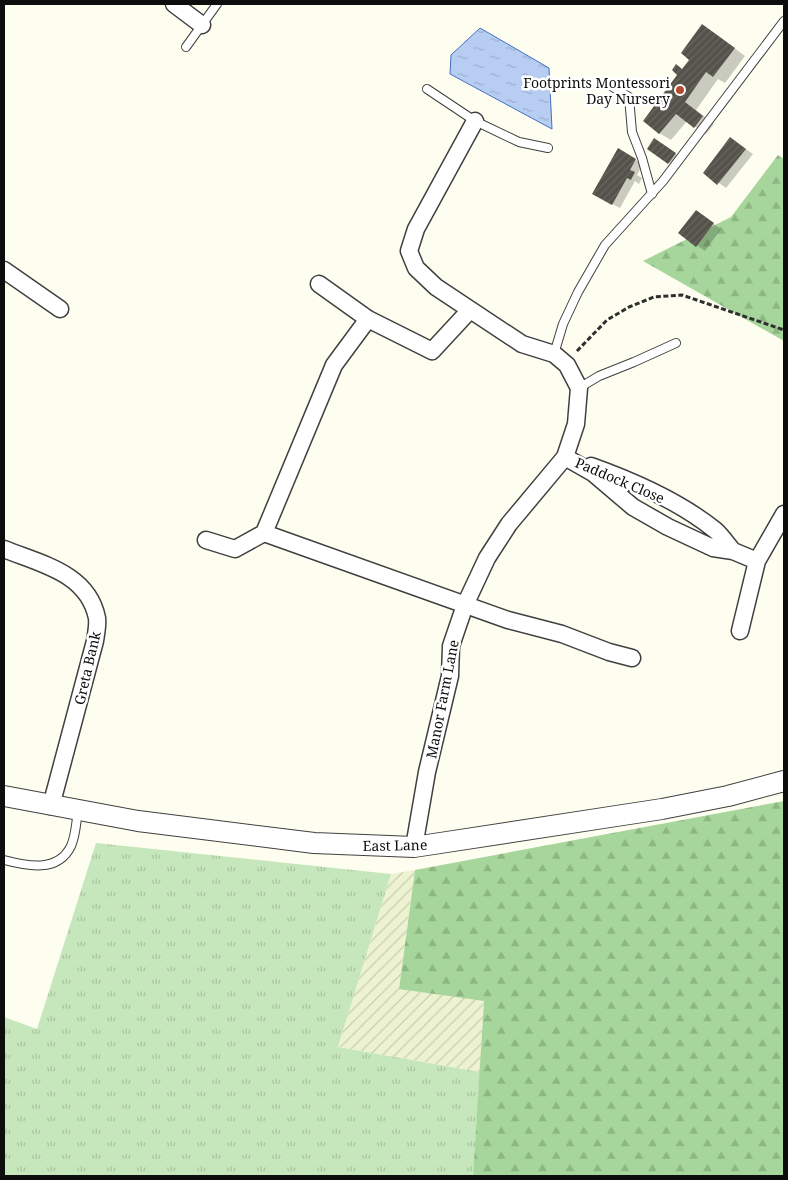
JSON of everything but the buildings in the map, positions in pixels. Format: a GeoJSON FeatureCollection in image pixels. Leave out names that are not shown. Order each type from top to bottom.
{"type":"FeatureCollection","features":[{"type":"Feature","properties":{"kind":"street"},"geometry":{"type":"LineString","coordinates":[[174,4],[202,24]]}},
{"type":"Feature","properties":{"kind":"street"},"geometry":{"type":"LineString","coordinates":[[475,121],[416,229],[409,251],[416,268],[436,287],[522,344],[554,354],[567,366],[579,388]]}},
{"type":"Feature","properties":{"kind":"street"},"geometry":{"type":"LineString","coordinates":[[4,270],[60,309]]}},
{"type":"Feature","properties":{"kind":"street"},"geometry":{"type":"LineString","coordinates":[[319,284],[368,319],[432,351],[470,310]]}},
{"type":"Feature","properties":{"kind":"street"},"geometry":{"type":"LineString","coordinates":[[206,540],[235,549],[264,533],[334,365],[368,319]]}},
{"type":"Feature","properties":{"kind":"street","name":"Manor Farm Lane"},"geometry":{"type":"LineString","coordinates":[[414,847],[428,772],[450,676],[451,646],[465,605],[487,558],[509,524],[565,457],[576,424],[579,388]]}},
{"type":"Feature","properties":{"kind":"street","name":"Paddock Close"},"geometry":{"type":"LineString","coordinates":[[565,457],[616,475],[683,508],[716,531],[733,551]]}},
{"type":"Feature","properties":{"kind":"street","name":"Paddock Close"},"geometry":{"type":"LineString","coordinates":[[565,457],[593,474],[633,507],[668,527],[713,548],[733,551],[757,561]]}},
{"type":"Feature","properties":{"kind":"street"},"geometry":{"type":"LineString","coordinates":[[740,631],[757,561],[784,514]]}},
{"type":"Feature","properties":{"kind":"street"},"geometry":{"type":"LineString","coordinates":[[264,533],[508,620],[562,634],[609,652],[632,658]]}},
{"type":"Feature","properties":{"kind":"street","name":"Greta Bank"},"geometry":{"type":"LineString","coordinates":[[4,550],[54,569],[76,581],[90,598],[97,619],[95,642],[51,806]]}},
{"type":"Feature","properties":{"kind":"street","name":"East Lane"},"geometry":{"type":"LineString","coordinates":[[4,796],[138,821],[314,843],[414,847],[662,809],[728,796],[784,781]]}},
{"type":"Feature","properties":{"kind":"lane"},"geometry":{"type":"LineString","coordinates":[[186,47],[217,4]]}},
{"type":"Feature","properties":{"kind":"lane"},"geometry":{"type":"LineString","coordinates":[[554,354],[563,324],[578,292],[605,245],[652,194],[784,21]]}},
{"type":"Feature","properties":{"kind":"lane"},"geometry":{"type":"LineString","coordinates":[[608,84],[629,97],[632,132],[642,158],[652,194]]}},
{"type":"Feature","properties":{"kind":"lane"},"geometry":{"type":"LineString","coordinates":[[427,89],[475,121],[519,142],[548,148]]}},
{"type":"Feature","properties":{"kind":"lane"},"geometry":{"type":"LineString","coordinates":[[579,388],[599,376],[676,343]]}},
{"type":"Feature","properties":{"kind":"lane"},"geometry":{"type":"LineString","coordinates":[[4,860],[40,866],[54,864],[60,860],[71,846],[78,810]]}},
{"type":"Feature","properties":{"kind":"path"},"geometry":{"type":"LineString","coordinates":[[567,366],[589,337],[607,320],[629,307],[654,297],[682,295],[784,330]]}},
{"type":"Feature","properties":{"kind":"green space"},"geometry":{"type":"Polygon","coordinates":[[[778,155],[784,159],[784,341],[643,261],[731,217],[778,155]]]}},
{"type":"Feature","properties":{"kind":"green space"},"geometry":{"type":"Polygon","coordinates":[[[784,801],[784,1176],[473,1176],[484,1001],[399,989],[415,870],[784,801]]]}},
{"type":"Feature","properties":{"kind":"green space"},"geometry":{"type":"Polygon","coordinates":[[[96,843],[391,874],[338,1047],[480,1072],[473,1176],[4,1176],[4,1017],[37,1029],[96,843]]]}},
{"type":"Feature","properties":{"kind":"green space"},"geometry":{"type":"Polygon","coordinates":[[[415,870],[399,988],[484,1000],[480,1072],[338,1047],[391,874],[415,870]]]}},
{"type":"Feature","properties":{"kind":"water"},"geometry":{"type":"Polygon","coordinates":[[[480,28],[549,68],[552,129],[450,74],[451,55],[480,28]]]}},
{"type":"Feature","properties":{"kind":"place","name":"Footprints Montessori Day Nursery"},"geometry":{"type":"Point","coordinates":[680,90]}}]}
